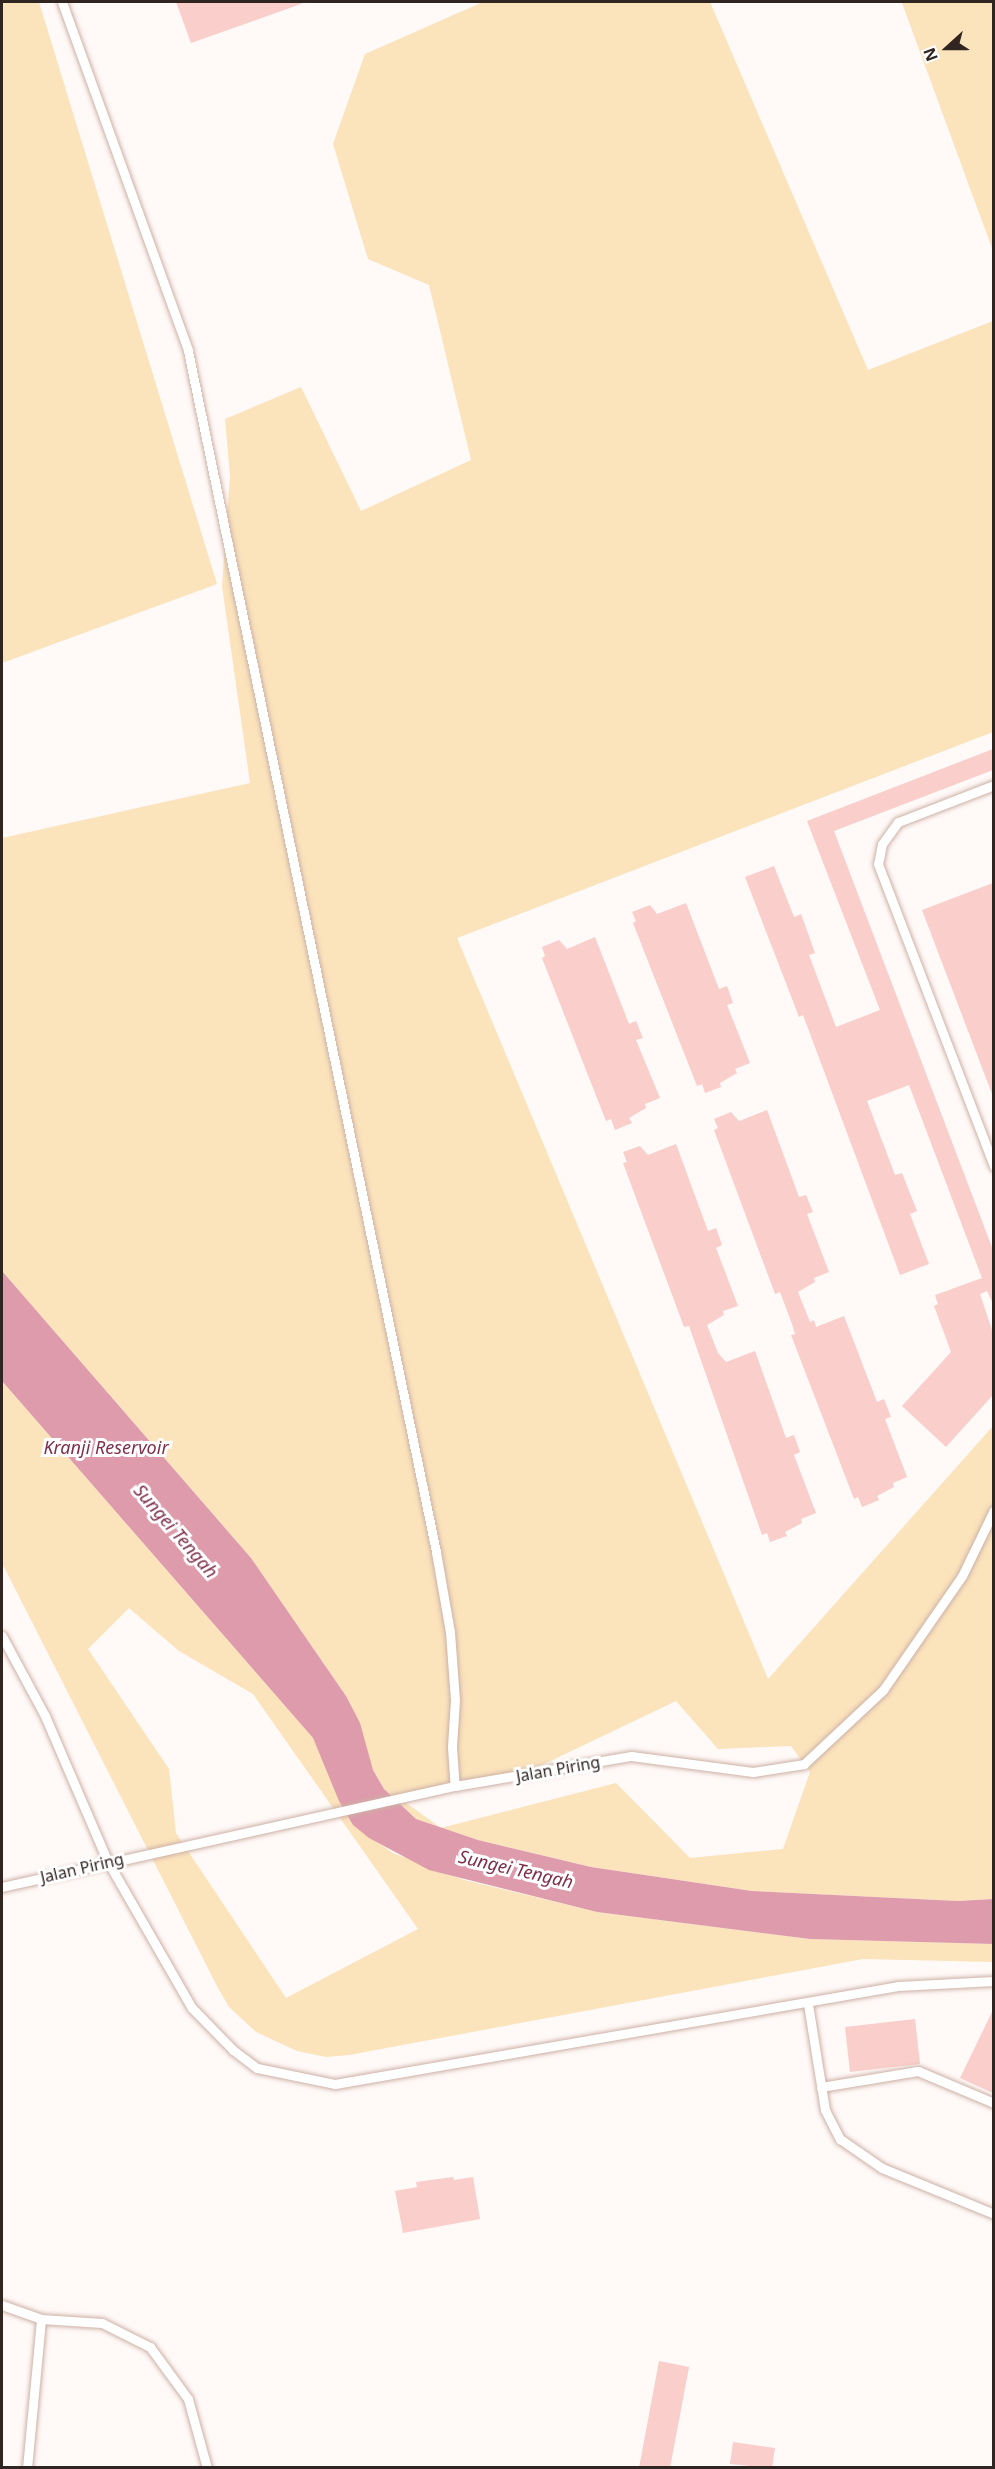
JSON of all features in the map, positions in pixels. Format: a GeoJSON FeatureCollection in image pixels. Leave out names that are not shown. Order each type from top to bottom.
{"type":"FeatureCollection","features":[{"type":"Feature","properties":{"kind":"lane"},"geometry":{"type":"LineString","coordinates":[[62,2],[188,351],[436,1552],[454,1689],[455,1786]]}},
{"type":"Feature","properties":{"kind":"lane"},"geometry":{"type":"LineString","coordinates":[[993,785],[898,822],[882,844],[878,864],[993,1166]]}},
{"type":"Feature","properties":{"kind":"lane","name":"Jalan Piring"},"geometry":{"type":"LineString","coordinates":[[2,1887],[108,1862],[341,1814],[455,1786],[631,1756],[753,1772],[804,1764],[883,1690],[962,1576],[993,1510]]}},
{"type":"Feature","properties":{"kind":"lane"},"geometry":{"type":"LineString","coordinates":[[2,1636],[45,1716],[108,1862],[192,2008],[233,2050],[257,2068],[287,2076],[335,2084],[808,2004],[898,1986],[993,1981]]}},
{"type":"Feature","properties":{"kind":"lane"},"geometry":{"type":"LineString","coordinates":[[808,2004],[825,2110],[840,2139],[882,2168],[993,2214]]}},
{"type":"Feature","properties":{"kind":"lane"},"geometry":{"type":"LineString","coordinates":[[821,2087],[918,2072],[993,2103]]}},
{"type":"Feature","properties":{"kind":"lane"},"geometry":{"type":"LineString","coordinates":[[2,2305],[41,2319],[102,2323],[150,2347],[188,2399],[207,2468]]}},
{"type":"Feature","properties":{"kind":"lane"},"geometry":{"type":"LineString","coordinates":[[27,2468],[41,2319]]}},
{"type":"Feature","properties":{"kind":"shaded area"},"geometry":{"type":"Polygon","coordinates":[[[2,2],[39,2],[217,584],[2,663],[2,2]]]}},
{"type":"Feature","properties":{"kind":"shaded area"},"geometry":{"type":"Polygon","coordinates":[[[483,2],[710,2],[868,370],[993,321],[993,732],[457,938],[768,1679],[993,1426],[993,1899],[958,1901],[752,1891],[591,1867],[478,1840],[442,1828],[616,1783],[690,1858],[783,1849],[810,1772],[791,1746],[718,1749],[676,1701],[519,1776],[402,1800],[440,1827],[416,1819],[384,1789],[373,1770],[346,1696],[251,1558],[2,1271],[2,838],[250,783],[222,586],[230,476],[225,419],[301,387],[361,511],[471,460],[429,285],[368,259],[333,144],[365,54],[483,2]]]}},
{"type":"Feature","properties":{"kind":"shaded area"},"geometry":{"type":"Polygon","coordinates":[[[993,2],[993,251],[902,3],[993,2]]]}},
{"type":"Feature","properties":{"kind":"shaded area"},"geometry":{"type":"Polygon","coordinates":[[[2,1381],[313,1738],[353,1825],[393,1853],[464,1880],[597,1912],[810,1939],[993,1944],[993,1962],[863,1959],[349,2055],[326,2057],[297,2051],[256,2032],[229,2007],[2,1563],[2,1381]],[[129,1608],[88,1649],[169,1769],[176,1833],[286,1998],[418,1929],[253,1694],[179,1651],[129,1608]]]}},
{"type":"Feature","properties":{"kind":"water"},"geometry":{"type":"Polygon","coordinates":[[[2,1271],[251,1558],[346,1696],[360,1723],[373,1770],[384,1789],[416,1819],[478,1840],[591,1867],[752,1891],[958,1901],[993,1899],[993,1944],[810,1939],[597,1912],[429,1870],[369,1838],[353,1825],[339,1801],[313,1738],[2,1381],[2,1271]]]}},
{"type":"Feature","properties":{"kind":"building"},"geometry":{"type":"Polygon","coordinates":[[[176,2],[301,2],[301,4],[191,43],[176,2]]]}},
{"type":"Feature","properties":{"kind":"building"},"geometry":{"type":"Polygon","coordinates":[[[993,749],[993,770],[834,831],[993,1250],[993,1304],[987,1291],[980,1294],[993,1333],[993,1395],[946,1447],[902,1406],[951,1352],[934,1306],[938,1304],[935,1295],[982,1278],[909,1085],[867,1101],[895,1175],[902,1173],[917,1211],[910,1214],[929,1264],[900,1275],[803,1015],[799,1017],[745,877],[774,866],[794,917],[801,914],[815,953],[809,955],[836,1027],[880,1010],[807,821],[993,749]]]}},
{"type":"Feature","properties":{"kind":"building"},"geometry":{"type":"Polygon","coordinates":[[[993,883],[993,1094],[992,1094],[922,910],[993,883]]]}},
{"type":"Feature","properties":{"kind":"building"},"geometry":{"type":"Polygon","coordinates":[[[686,903],[719,989],[727,986],[733,1003],[727,1005],[750,1063],[735,1069],[737,1073],[720,1083],[721,1087],[705,1093],[702,1084],[697,1086],[633,923],[636,921],[632,912],[650,905],[657,914],[686,903]]]}},
{"type":"Feature","properties":{"kind":"building"},"geometry":{"type":"Polygon","coordinates":[[[595,937],[629,1024],[636,1021],[643,1038],[636,1040],[660,1098],[645,1104],[646,1108],[629,1118],[632,1123],[615,1130],[611,1119],[606,1121],[542,958],[545,956],[542,947],[559,940],[567,949],[595,937]]]}},
{"type":"Feature","properties":{"kind":"building"},"geometry":{"type":"Polygon","coordinates":[[[767,1110],[799,1197],[806,1195],[813,1212],[807,1214],[829,1272],[814,1278],[815,1282],[798,1292],[810,1322],[814,1320],[816,1327],[844,1316],[877,1402],[884,1399],[891,1417],[885,1419],[907,1477],[893,1483],[894,1487],[877,1496],[879,1500],[862,1507],[858,1497],[854,1499],[791,1335],[795,1334],[780,1292],[775,1294],[714,1130],[718,1128],[714,1119],[731,1112],[739,1121],[767,1110]]]}},
{"type":"Feature","properties":{"kind":"building"},"geometry":{"type":"Polygon","coordinates":[[[676,1144],[708,1231],[716,1228],[722,1245],[716,1248],[738,1306],[723,1311],[724,1315],[707,1325],[718,1353],[726,1362],[755,1351],[786,1438],[794,1435],[800,1452],[794,1455],[816,1513],[801,1519],[802,1523],[785,1532],[787,1536],[770,1542],[767,1533],[762,1535],[689,1326],[684,1327],[623,1163],[627,1162],[623,1152],[640,1146],[648,1155],[676,1144]]]}},
{"type":"Feature","properties":{"kind":"building"},"geometry":{"type":"Polygon","coordinates":[[[993,2010],[993,2093],[960,2078],[993,2010]]]}},
{"type":"Feature","properties":{"kind":"building"},"geometry":{"type":"Polygon","coordinates":[[[915,2019],[920,2064],[850,2072],[845,2027],[915,2019]]]}},
{"type":"Feature","properties":{"kind":"building"},"geometry":{"type":"Polygon","coordinates":[[[453,2177],[454,2180],[473,2177],[480,2219],[403,2233],[395,2191],[417,2187],[416,2182],[453,2177]]]}},
{"type":"Feature","properties":{"kind":"building"},"geometry":{"type":"Polygon","coordinates":[[[659,2361],[689,2367],[670,2468],[639,2468],[659,2361]]]}},
{"type":"Feature","properties":{"kind":"building"},"geometry":{"type":"Polygon","coordinates":[[[733,2442],[775,2448],[772,2468],[730,2464],[733,2442]]]}},
{"type":"Feature","properties":{"kind":"water label","name":"Kranji Reservoir"},"geometry":{"type":"Point","coordinates":[106,1447]}},
{"type":"Feature","properties":{"kind":"water label","name":"Sungei Tengah"},"geometry":{"type":"Point","coordinates":[176,1531]}},
{"type":"Feature","properties":{"kind":"water label","name":"Sungei Tengah"},"geometry":{"type":"Point","coordinates":[516,1869]}}]}
